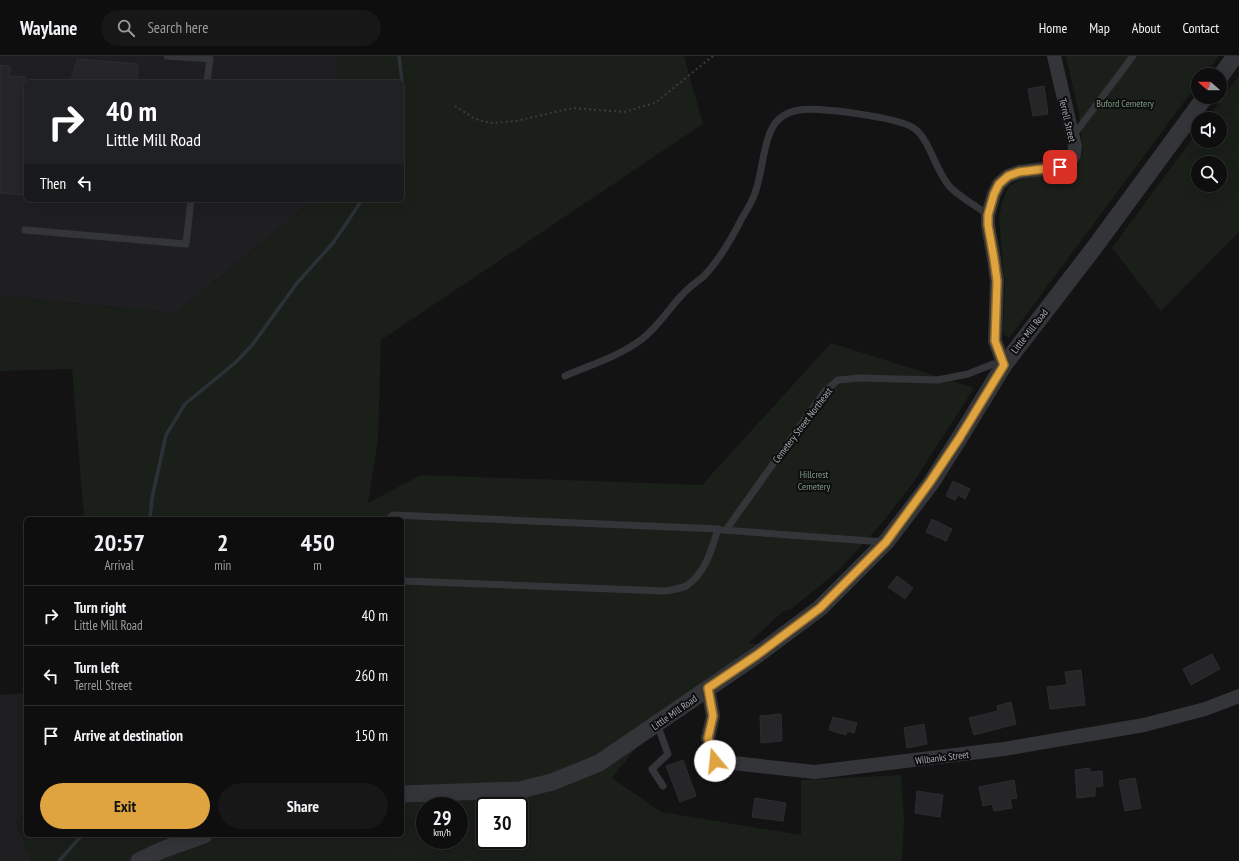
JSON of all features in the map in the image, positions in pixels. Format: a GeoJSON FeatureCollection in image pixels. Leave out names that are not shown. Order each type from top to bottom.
{"type":"FeatureCollection","features":[{"type":"Feature","properties":{"kind":"street","name":"Terrell Street"},"geometry":{"type":"LineString","coordinates":[[1004,365],[995,341],[997,281],[988,225],[988,215],[994,194],[999,184],[1008,176],[1019,172],[1060,167],[1069,163],[1074,155],[1075,146],[1054,56]]}},
{"type":"Feature","properties":{"kind":"street"},"geometry":{"type":"LineString","coordinates":[[1226,68],[1235,56]]}},
{"type":"Feature","properties":{"kind":"street","name":"Little Mill Road"},"geometry":{"type":"LineString","coordinates":[[404,794],[520,790],[552,782],[599,763],[757,655],[820,608],[886,542],[930,482],[960,437],[1004,365],[1094,248],[1200,104]]}},
{"type":"Feature","properties":{"kind":"street","name":"Wilbanks Street"},"geometry":{"type":"LineString","coordinates":[[708,688],[713,716],[708,738],[715,761],[815,772],[1004,749],[1137,726],[1205,709],[1239,696]]}},
{"type":"Feature","properties":{"kind":"street"},"geometry":{"type":"LineString","coordinates":[[139,861],[162,850],[198,837]]}},
{"type":"Feature","properties":{"kind":"lane"},"geometry":{"type":"LineString","coordinates":[[167,56],[210,59],[207,80]]}},
{"type":"Feature","properties":{"kind":"lane"},"geometry":{"type":"LineString","coordinates":[[1072,137],[1133,56]]}},
{"type":"Feature","properties":{"kind":"lane"},"geometry":{"type":"LineString","coordinates":[[565,376],[625,350],[642,339],[658,324],[683,293],[704,276],[729,243],[755,194],[772,130],[778,119],[787,113],[799,110],[819,110],[897,120],[907,124],[915,129],[924,138],[940,172],[951,188],[988,215]]}},
{"type":"Feature","properties":{"kind":"lane"},"geometry":{"type":"LineString","coordinates":[[25,230],[186,244],[191,202]]}},
{"type":"Feature","properties":{"kind":"lane","name":"Cemetery Street Northeast"},"geometry":{"type":"LineString","coordinates":[[404,581],[664,591],[685,586],[698,575],[722,530],[825,391],[838,380],[860,378],[937,380],[968,374],[994,364],[1004,365]]}},
{"type":"Feature","properties":{"kind":"lane"},"geometry":{"type":"LineString","coordinates":[[391,517],[393,515],[722,530],[886,542]]}},
{"type":"Feature","properties":{"kind":"lane"},"geometry":{"type":"LineString","coordinates":[[657,724],[668,754],[652,769],[663,786]]}},
{"type":"Feature","properties":{"kind":"path"},"geometry":{"type":"LineString","coordinates":[[455,106],[475,119],[490,123],[516,121],[572,108],[624,112],[655,103],[713,56]]}},
{"type":"Feature","properties":{"kind":"shaded area"},"geometry":{"type":"Polygon","coordinates":[[[0,56],[336,56],[336,80],[24,80],[24,202],[312,202],[176,313],[0,296],[0,56]]]}},
{"type":"Feature","properties":{"kind":"shaded area"},"geometry":{"type":"Polygon","coordinates":[[[24,693],[24,814],[16,821],[32,861],[0,861],[0,695],[24,693]]]}},
{"type":"Feature","properties":{"kind":"green space","name":"Hillcrest Cemetery"},"geometry":{"type":"Polygon","coordinates":[[[336,56],[684,56],[703,124],[381,340],[378,439],[368,503],[421,475],[702,485],[831,343],[974,388],[913,483],[882,523],[838,571],[791,609],[782,612],[749,643],[765,645],[671,705],[612,778],[661,812],[801,835],[801,780],[901,775],[904,820],[902,861],[32,861],[16,821],[24,814],[24,837],[404,837],[404,517],[84,517],[72,369],[0,371],[0,296],[176,313],[312,202],[404,202],[404,80],[336,80],[336,56]]]}},
{"type":"Feature","properties":{"kind":"green space","name":"Buford Cemetery"},"geometry":{"type":"Polygon","coordinates":[[[1066,56],[1219,56],[1210,68],[1191,68],[1191,92],[1009,338],[1004,334],[1003,328],[1005,287],[999,219],[1002,202],[1008,187],[1019,180],[1045,174],[1068,172],[1078,164],[1083,152],[1079,114],[1066,56]]]}},
{"type":"Feature","properties":{"kind":"green space"},"geometry":{"type":"Polygon","coordinates":[[[1239,75],[1239,232],[1161,311],[1112,248],[1191,141],[1191,148],[1227,148],[1227,112],[1212,112],[1218,104],[1227,104],[1227,92],[1239,75]]]}},
{"type":"Feature","properties":{"kind":"building"},"geometry":{"type":"Polygon","coordinates":[[[78,59],[138,64],[137,80],[71,80],[78,59]]]}},
{"type":"Feature","properties":{"kind":"building"},"geometry":{"type":"Polygon","coordinates":[[[0,65],[10,66],[10,76],[26,77],[26,80],[24,80],[24,195],[0,193],[0,65]]]}},
{"type":"Feature","properties":{"kind":"building"},"geometry":{"type":"Polygon","coordinates":[[[1044,86],[1048,114],[1033,116],[1028,89],[1044,86]]]}},
{"type":"Feature","properties":{"kind":"building"},"geometry":{"type":"Polygon","coordinates":[[[953,481],[970,489],[965,499],[958,495],[955,500],[946,496],[953,481]]]}},
{"type":"Feature","properties":{"kind":"building"},"geometry":{"type":"Polygon","coordinates":[[[932,519],[952,529],[946,541],[926,532],[932,519]]]}},
{"type":"Feature","properties":{"kind":"building"},"geometry":{"type":"Polygon","coordinates":[[[897,576],[913,588],[905,599],[888,587],[897,576]]]}},
{"type":"Feature","properties":{"kind":"building"},"geometry":{"type":"Polygon","coordinates":[[[1212,654],[1220,669],[1191,685],[1183,669],[1212,654]]]}},
{"type":"Feature","properties":{"kind":"building"},"geometry":{"type":"Polygon","coordinates":[[[1081,670],[1085,705],[1050,709],[1047,687],[1067,685],[1065,672],[1081,670]]]}},
{"type":"Feature","properties":{"kind":"building"},"geometry":{"type":"Polygon","coordinates":[[[1011,702],[1016,724],[974,735],[969,718],[998,711],[997,706],[1011,702]]]}},
{"type":"Feature","properties":{"kind":"building"},"geometry":{"type":"Polygon","coordinates":[[[781,714],[782,741],[761,743],[760,716],[781,714]]]}},
{"type":"Feature","properties":{"kind":"building"},"geometry":{"type":"Polygon","coordinates":[[[833,717],[857,723],[854,733],[847,731],[846,735],[829,730],[833,717]]]}},
{"type":"Feature","properties":{"kind":"building"},"geometry":{"type":"Polygon","coordinates":[[[924,724],[927,744],[907,748],[904,728],[924,724]]]}},
{"type":"Feature","properties":{"kind":"building"},"geometry":{"type":"Polygon","coordinates":[[[683,760],[696,796],[680,802],[666,766],[683,760]]]}},
{"type":"Feature","properties":{"kind":"building"},"geometry":{"type":"Polygon","coordinates":[[[1090,768],[1090,772],[1102,771],[1103,786],[1095,787],[1095,796],[1077,798],[1075,770],[1090,768]]]}},
{"type":"Feature","properties":{"kind":"building"},"geometry":{"type":"Polygon","coordinates":[[[1135,778],[1141,808],[1125,811],[1119,781],[1135,778]]]}},
{"type":"Feature","properties":{"kind":"building"},"geometry":{"type":"Polygon","coordinates":[[[1014,780],[1017,798],[1010,799],[1012,808],[994,811],[992,804],[983,806],[979,787],[1014,780]]]}},
{"type":"Feature","properties":{"kind":"building"},"geometry":{"type":"Polygon","coordinates":[[[917,791],[943,795],[940,817],[915,813],[917,791]]]}},
{"type":"Feature","properties":{"kind":"building"},"geometry":{"type":"Polygon","coordinates":[[[755,798],[786,803],[783,821],[752,817],[755,798]]]}},
{"type":"Feature","properties":{"kind":"waterway"},"geometry":{"type":"LineString","coordinates":[[399,56],[402,80]]}},
{"type":"Feature","properties":{"kind":"waterway"},"geometry":{"type":"LineString","coordinates":[[150,517],[152,498],[166,435],[185,404],[236,362],[253,344],[297,283],[333,243],[361,202]]}},
{"type":"Feature","properties":{"kind":"waterway"},"geometry":{"type":"LineString","coordinates":[[59,861],[80,837]]}},
{"type":"Feature","properties":{"kind":"route"},"geometry":{"type":"LineString","coordinates":[[715,761],[708,738],[713,716],[708,688],[757,655],[820,608],[886,542],[930,482],[960,437],[1004,365],[995,341],[997,281],[988,225],[988,215],[994,194],[999,184],[1008,176],[1019,172],[1060,167]]}}]}
